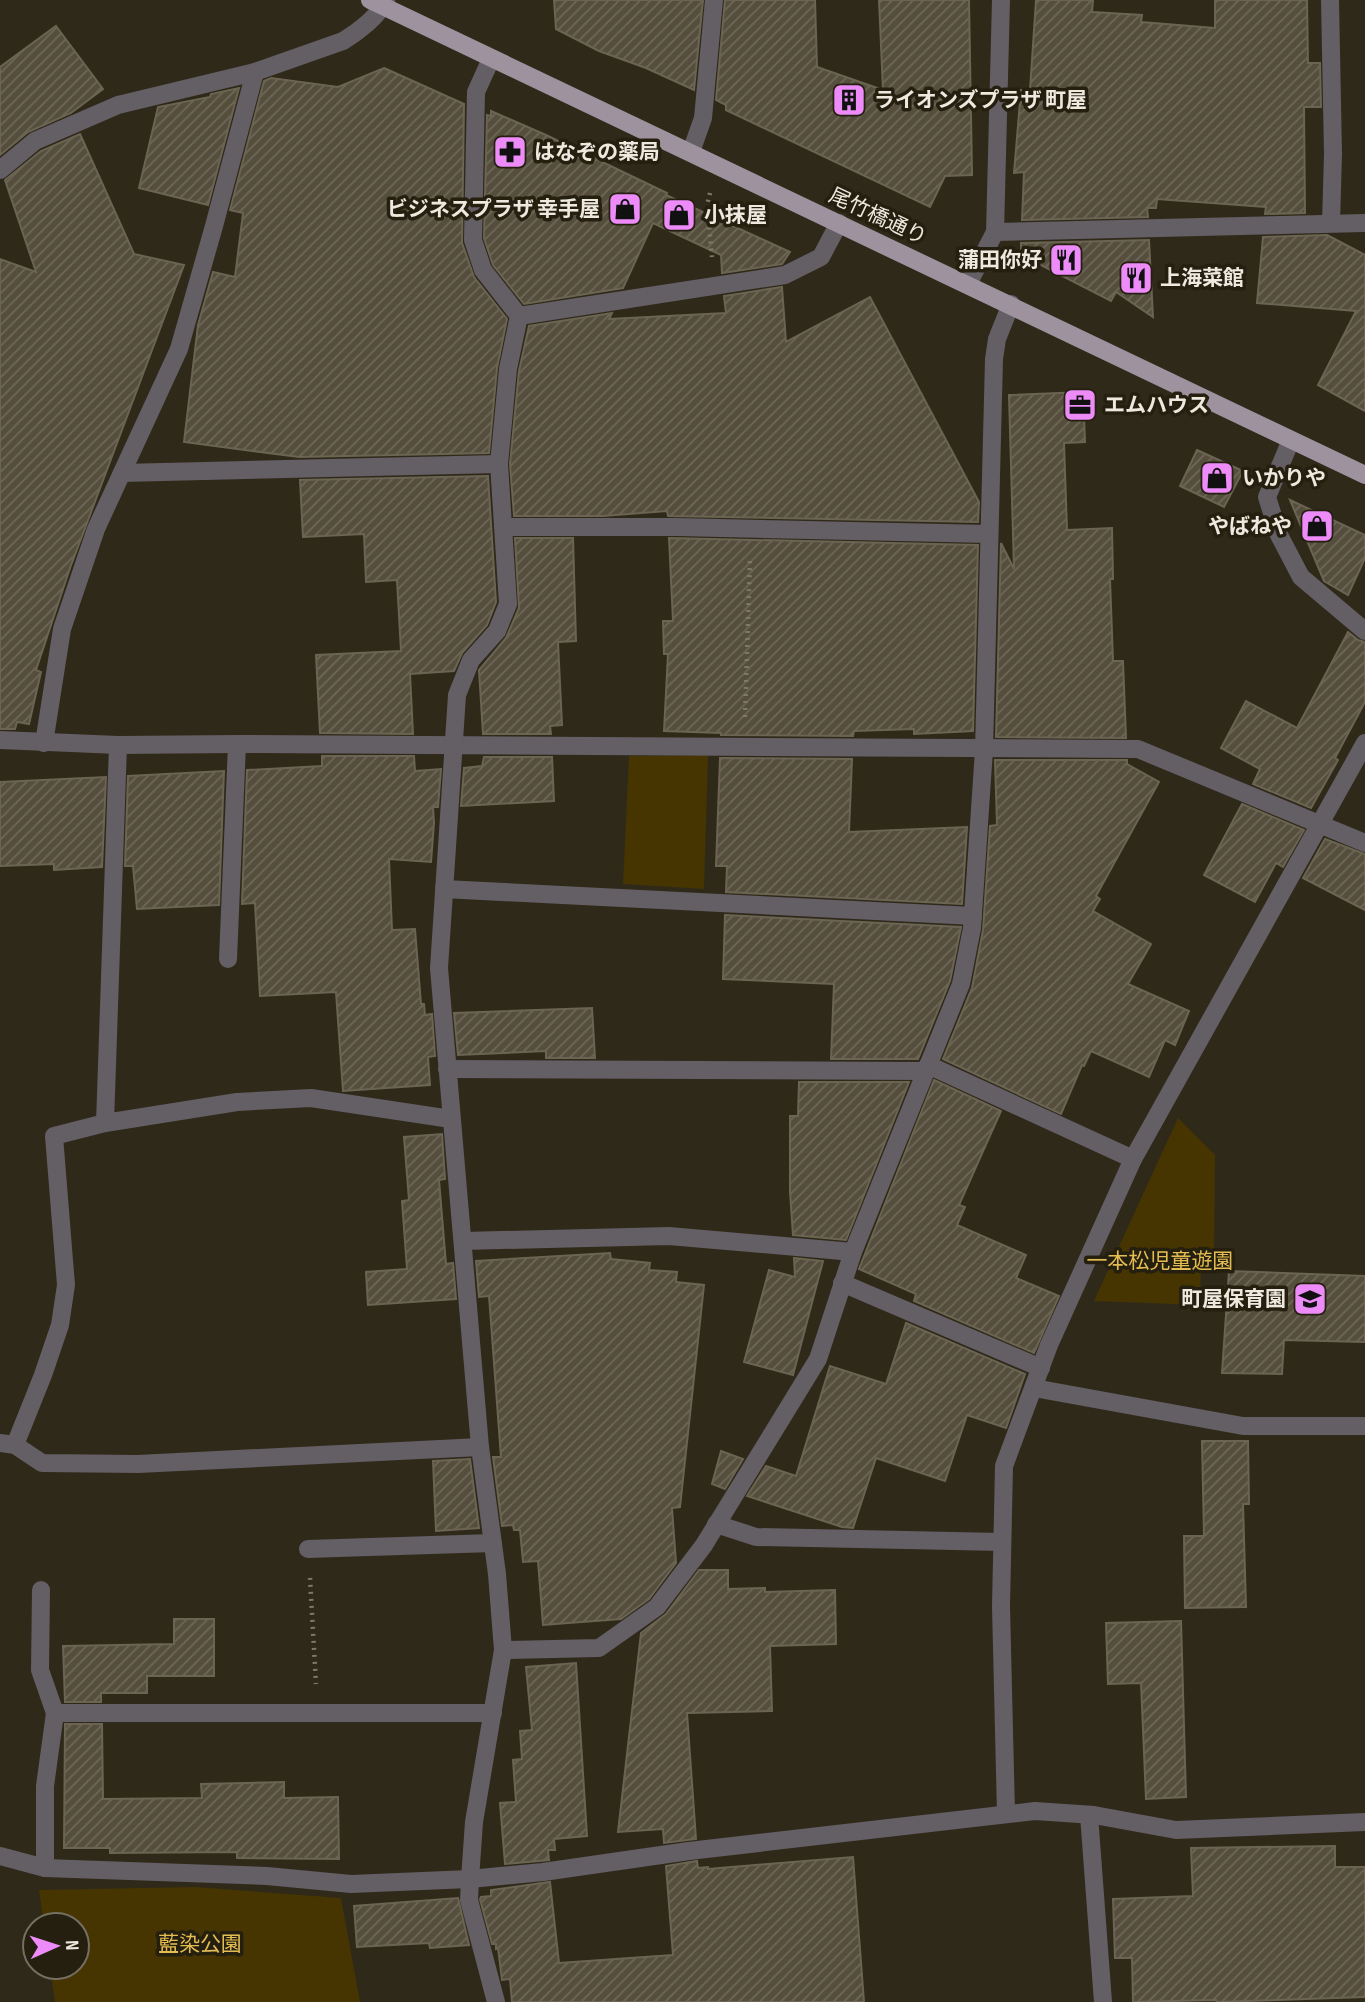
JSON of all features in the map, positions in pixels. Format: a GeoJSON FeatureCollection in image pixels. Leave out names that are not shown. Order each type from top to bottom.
{"type":"FeatureCollection","features":[{"type":"Feature","properties":{"kind":"main road","name":"尾竹橋通り"},"geometry":{"type":"LineString","coordinates":[[380,2],[491,59],[1012,304],[1365,475]]}},
{"type":"Feature","properties":{"kind":"street"},"geometry":{"type":"LineString","coordinates":[[691,152],[703,118],[714,0]]}},
{"type":"Feature","properties":{"kind":"street"},"geometry":{"type":"LineString","coordinates":[[968,284],[995,232],[1002,0]]}},
{"type":"Feature","properties":{"kind":"street"},"geometry":{"type":"LineString","coordinates":[[1330,0],[1333,154],[1331,223]]}},
{"type":"Feature","properties":{"kind":"street"},"geometry":{"type":"LineString","coordinates":[[0,170],[35,141],[118,105],[255,72],[343,41],[355,34],[380,2]]}},
{"type":"Feature","properties":{"kind":"street"},"geometry":{"type":"LineString","coordinates":[[491,59],[476,92],[473,240],[483,270],[519,316],[508,369],[499,464],[509,604],[498,631],[471,660],[457,695],[439,968],[480,1447],[493,1543],[502,1650],[474,1822],[469,1900],[496,2002]]}},
{"type":"Feature","properties":{"kind":"street"},"geometry":{"type":"LineString","coordinates":[[44,743],[62,629],[96,529],[179,349],[215,226],[255,72]]}},
{"type":"Feature","properties":{"kind":"street"},"geometry":{"type":"LineString","coordinates":[[519,316],[785,275],[821,257],[839,223]]}},
{"type":"Feature","properties":{"kind":"street"},"geometry":{"type":"LineString","coordinates":[[995,232],[1365,223]]}},
{"type":"Feature","properties":{"kind":"street"},"geometry":{"type":"LineString","coordinates":[[502,1650],[599,1648],[657,1607],[716,1524],[818,1359],[853,1252],[961,984],[973,916],[984,750],[994,359],[997,339],[1012,304]]}},
{"type":"Feature","properties":{"kind":"street"},"geometry":{"type":"LineString","coordinates":[[1291,440],[1268,497],[1279,535],[1301,577],[1365,631]]}},
{"type":"Feature","properties":{"kind":"street"},"geometry":{"type":"LineString","coordinates":[[122,473],[499,464]]}},
{"type":"Feature","properties":{"kind":"street"},"geometry":{"type":"LineString","coordinates":[[505,527],[677,527],[989,534]]}},
{"type":"Feature","properties":{"kind":"street"},"geometry":{"type":"LineString","coordinates":[[0,740],[118,745],[1138,749],[1365,843]]}},
{"type":"Feature","properties":{"kind":"street"},"geometry":{"type":"LineString","coordinates":[[1006,1814],[1001,1606],[1004,1466],[1041,1368],[1133,1159],[1365,743]]}},
{"type":"Feature","properties":{"kind":"street"},"geometry":{"type":"LineString","coordinates":[[228,959],[237,744]]}},
{"type":"Feature","properties":{"kind":"street"},"geometry":{"type":"LineString","coordinates":[[105,1123],[118,745]]}},
{"type":"Feature","properties":{"kind":"street"},"geometry":{"type":"LineString","coordinates":[[444,889],[973,916]]}},
{"type":"Feature","properties":{"kind":"street"},"geometry":{"type":"LineString","coordinates":[[446,1069],[927,1068],[1133,1159]]}},
{"type":"Feature","properties":{"kind":"street"},"geometry":{"type":"LineString","coordinates":[[450,1119],[311,1098],[237,1102],[105,1123],[54,1136],[66,1285],[60,1325],[43,1375],[7,1444],[42,1463],[138,1464],[480,1447]]}},
{"type":"Feature","properties":{"kind":"street"},"geometry":{"type":"LineString","coordinates":[[463,1241],[669,1236],[853,1252]]}},
{"type":"Feature","properties":{"kind":"street"},"geometry":{"type":"LineString","coordinates":[[842,1283],[1041,1368]]}},
{"type":"Feature","properties":{"kind":"street"},"geometry":{"type":"LineString","coordinates":[[1034,1388],[1243,1426],[1365,1426]]}},
{"type":"Feature","properties":{"kind":"street"},"geometry":{"type":"LineString","coordinates":[[716,1524],[756,1537],[1002,1542]]}},
{"type":"Feature","properties":{"kind":"street"},"geometry":{"type":"LineString","coordinates":[[308,1549],[493,1543]]}},
{"type":"Feature","properties":{"kind":"street"},"geometry":{"type":"LineString","coordinates":[[41,1590],[40,1670],[55,1713],[45,1786],[45,1868]]}},
{"type":"Feature","properties":{"kind":"street"},"geometry":{"type":"LineString","coordinates":[[55,1713],[493,1713]]}},
{"type":"Feature","properties":{"kind":"street"},"geometry":{"type":"LineString","coordinates":[[0,1856],[45,1868],[267,1876],[351,1884],[470,1879],[543,1872],[689,1851],[1035,1811],[1089,1815],[1176,1830],[1365,1822]]}},
{"type":"Feature","properties":{"kind":"street"},"geometry":{"type":"LineString","coordinates":[[1089,1815],[1103,2002]]}},
{"type":"Feature","properties":{"kind":"path"},"geometry":{"type":"LineString","coordinates":[[716,286],[706,205],[718,165]]}},
{"type":"Feature","properties":{"kind":"path"},"geometry":{"type":"LineString","coordinates":[[744,746],[751,529]]}},
{"type":"Feature","properties":{"kind":"path"},"geometry":{"type":"LineString","coordinates":[[308,1549],[318,1713]]}},
{"type":"Feature","properties":{"kind":"green space"},"geometry":{"type":"Polygon","coordinates":[[[708,755],[704,889],[623,884],[629,756],[708,755]]]}},
{"type":"Feature","properties":{"kind":"green space","name":"一本松児童遊園"},"geometry":{"type":"Polygon","coordinates":[[[1178,1118],[1215,1155],[1214,1251],[1202,1257],[1199,1305],[1094,1301],[1178,1118]]]}},
{"type":"Feature","properties":{"kind":"green space","name":"藍染公園"},"geometry":{"type":"Polygon","coordinates":[[[195,1887],[341,1898],[360,2002],[55,2002],[52,1981],[91,1981],[91,1911],[42,1911],[39,1890],[195,1887]]]}},
{"type":"Feature","properties":{"kind":"building"},"geometry":{"type":"Polygon","coordinates":[[[554,0],[703,0],[694,90],[646,68],[599,51],[556,29],[554,0]]]}},
{"type":"Feature","properties":{"kind":"building","name":"ライオンズプラザ 町屋"},"geometry":{"type":"Polygon","coordinates":[[[725,0],[815,0],[817,67],[883,90],[879,0],[969,0],[972,175],[945,176],[930,207],[726,110],[726,105],[716,100],[725,0]]]}},
{"type":"Feature","properties":{"kind":"building"},"geometry":{"type":"Polygon","coordinates":[[[1036,0],[1093,0],[1092,12],[1142,15],[1141,22],[1215,28],[1215,0],[1307,0],[1308,63],[1320,63],[1321,107],[1304,107],[1305,213],[1265,214],[1266,207],[1157,199],[1156,208],[1147,208],[1148,217],[1022,220],[1024,172],[1014,173],[1021,90],[1030,90],[1036,0]]]}},
{"type":"Feature","properties":{"kind":"building"},"geometry":{"type":"Polygon","coordinates":[[[56,26],[103,89],[71,113],[28,132],[0,155],[0,67],[56,26]]]}},
{"type":"Feature","properties":{"kind":"building"},"geometry":{"type":"Polygon","coordinates":[[[384,68],[464,104],[462,243],[474,277],[507,319],[497,368],[489,453],[299,457],[184,442],[198,325],[213,272],[235,277],[243,213],[230,210],[264,81],[271,78],[338,87],[384,68]]]}},
{"type":"Feature","properties":{"kind":"building"},"geometry":{"type":"Polygon","coordinates":[[[239,88],[208,205],[139,188],[158,107],[210,97],[211,94],[239,88]]]}},
{"type":"Feature","properties":{"kind":"building"},"geometry":{"type":"Polygon","coordinates":[[[491,111],[790,252],[782,264],[722,273],[721,255],[653,223],[623,288],[524,304],[493,265],[484,238],[487,115],[491,116],[491,111]]]}},
{"type":"Feature","properties":{"kind":"building"},"geometry":{"type":"Polygon","coordinates":[[[80,134],[134,254],[184,265],[70,568],[36,670],[41,672],[29,724],[17,722],[15,729],[0,729],[0,259],[36,272],[5,180],[41,151],[80,134]]]}},
{"type":"Feature","properties":{"kind":"building"},"geometry":{"type":"Polygon","coordinates":[[[1327,235],[1365,255],[1365,411],[1318,385],[1356,311],[1257,303],[1263,237],[1327,235]]]}},
{"type":"Feature","properties":{"kind":"building"},"geometry":{"type":"Polygon","coordinates":[[[1149,240],[1153,317],[1116,292],[1111,301],[1021,255],[1021,243],[1149,240]]]}},
{"type":"Feature","properties":{"kind":"building"},"geometry":{"type":"Polygon","coordinates":[[[782,287],[786,342],[870,297],[979,502],[978,522],[668,516],[667,511],[603,516],[514,516],[510,464],[519,371],[529,326],[612,313],[609,319],[726,313],[724,296],[782,287]]]}},
{"type":"Feature","properties":{"kind":"building"},"geometry":{"type":"Polygon","coordinates":[[[1083,392],[1085,442],[1064,443],[1067,530],[1112,528],[1113,579],[1110,579],[1113,661],[1123,661],[1126,738],[996,737],[1001,543],[1014,569],[1009,395],[1083,392]]]}},
{"type":"Feature","properties":{"kind":"building"},"geometry":{"type":"Polygon","coordinates":[[[1197,450],[1243,471],[1224,507],[1180,486],[1197,450]]]}},
{"type":"Feature","properties":{"kind":"building"},"geometry":{"type":"Polygon","coordinates":[[[488,476],[496,602],[487,625],[462,653],[454,671],[410,674],[413,734],[320,733],[316,655],[401,651],[397,580],[366,582],[364,534],[303,537],[300,480],[488,476]]]}},
{"type":"Feature","properties":{"kind":"building"},"geometry":{"type":"Polygon","coordinates":[[[1290,500],[1365,535],[1365,558],[1348,595],[1324,581],[1290,500]]]}},
{"type":"Feature","properties":{"kind":"building"},"geometry":{"type":"Polygon","coordinates":[[[515,538],[573,538],[576,641],[558,642],[562,725],[550,726],[551,734],[483,734],[479,670],[506,638],[519,608],[515,538]]]}},
{"type":"Feature","properties":{"kind":"building"},"geometry":{"type":"Polygon","coordinates":[[[669,538],[978,545],[973,731],[914,734],[914,729],[854,731],[853,736],[721,735],[664,731],[668,654],[664,654],[663,621],[673,621],[669,538]]]}},
{"type":"Feature","properties":{"kind":"building"},"geometry":{"type":"Polygon","coordinates":[[[1348,632],[1365,642],[1365,702],[1335,758],[1338,760],[1311,808],[1253,784],[1260,769],[1221,748],[1246,701],[1297,728],[1348,632]]]}},
{"type":"Feature","properties":{"kind":"building"},"geometry":{"type":"Polygon","coordinates":[[[322,756],[414,756],[415,771],[441,769],[438,807],[433,807],[431,862],[389,859],[392,930],[415,929],[421,1004],[424,1004],[425,1015],[432,1014],[435,1056],[428,1057],[430,1085],[343,1091],[336,992],[260,996],[255,903],[242,904],[247,770],[322,766],[322,756]]]}},
{"type":"Feature","properties":{"kind":"building"},"geometry":{"type":"Polygon","coordinates":[[[484,757],[552,757],[554,801],[461,806],[464,768],[482,766],[484,757]]]}},
{"type":"Feature","properties":{"kind":"building"},"geometry":{"type":"Polygon","coordinates":[[[720,758],[852,759],[849,832],[967,827],[962,904],[726,892],[727,866],[716,866],[720,758]]]}},
{"type":"Feature","properties":{"kind":"building"},"geometry":{"type":"Polygon","coordinates":[[[995,760],[1127,760],[1127,764],[1159,782],[1096,896],[1100,899],[1093,911],[1151,944],[1128,984],[1189,1011],[1175,1045],[1165,1040],[1149,1077],[1091,1051],[1084,1066],[1082,1065],[1061,1114],[943,1059],[972,988],[983,930],[990,826],[997,825],[995,760]]]}},
{"type":"Feature","properties":{"kind":"building"},"geometry":{"type":"Polygon","coordinates":[[[224,771],[219,905],[137,909],[133,866],[125,866],[128,776],[224,771]]]}},
{"type":"Feature","properties":{"kind":"building"},"geometry":{"type":"Polygon","coordinates":[[[106,777],[102,867],[54,870],[54,864],[0,866],[0,782],[106,777]]]}},
{"type":"Feature","properties":{"kind":"building"},"geometry":{"type":"Polygon","coordinates":[[[1242,804],[1304,830],[1283,867],[1276,863],[1255,902],[1204,875],[1242,804]]]}},
{"type":"Feature","properties":{"kind":"building"},"geometry":{"type":"Polygon","coordinates":[[[1325,839],[1365,854],[1365,910],[1303,878],[1325,839]]]}},
{"type":"Feature","properties":{"kind":"building"},"geometry":{"type":"Polygon","coordinates":[[[725,915],[961,927],[950,981],[918,1059],[831,1059],[834,984],[723,979],[725,915]]]}},
{"type":"Feature","properties":{"kind":"building"},"geometry":{"type":"Polygon","coordinates":[[[592,1008],[595,1058],[546,1058],[546,1051],[458,1055],[454,1013],[592,1008]]]}},
{"type":"Feature","properties":{"kind":"building"},"geometry":{"type":"Polygon","coordinates":[[[934,1080],[1001,1111],[959,1205],[965,1207],[957,1225],[1026,1255],[1016,1278],[1059,1296],[1034,1353],[914,1301],[916,1294],[859,1269],[934,1080]]]}},
{"type":"Feature","properties":{"kind":"building"},"geometry":{"type":"Polygon","coordinates":[[[799,1082],[909,1082],[846,1240],[793,1235],[790,1116],[798,1116],[799,1082]]]}},
{"type":"Feature","properties":{"kind":"building"},"geometry":{"type":"Polygon","coordinates":[[[442,1134],[445,1179],[439,1180],[446,1264],[453,1263],[456,1299],[368,1305],[366,1272],[407,1269],[402,1201],[409,1200],[404,1137],[442,1134]]]}},
{"type":"Feature","properties":{"kind":"building"},"geometry":{"type":"Polygon","coordinates":[[[610,1253],[611,1259],[650,1263],[649,1270],[677,1272],[676,1282],[704,1285],[680,1507],[672,1508],[676,1563],[649,1599],[621,1619],[543,1625],[538,1561],[523,1562],[520,1530],[514,1530],[513,1525],[502,1526],[493,1457],[501,1457],[489,1296],[479,1297],[476,1261],[610,1253]]]}},
{"type":"Feature","properties":{"kind":"building"},"geometry":{"type":"Polygon","coordinates":[[[794,1258],[823,1261],[793,1375],[744,1362],[769,1270],[795,1277],[794,1258]]]}},
{"type":"Feature","properties":{"kind":"building"},"geometry":{"type":"Polygon","coordinates":[[[1229,1271],[1365,1276],[1365,1342],[1284,1340],[1282,1374],[1222,1373],[1229,1271]]]}},
{"type":"Feature","properties":{"kind":"building"},"geometry":{"type":"Polygon","coordinates":[[[906,1323],[1025,1374],[1006,1428],[967,1415],[945,1481],[876,1458],[853,1528],[842,1527],[747,1496],[766,1466],[796,1476],[830,1366],[886,1384],[906,1323]]]}},
{"type":"Feature","properties":{"kind":"building"},"geometry":{"type":"Polygon","coordinates":[[[1202,1441],[1248,1441],[1249,1504],[1243,1504],[1246,1607],[1185,1608],[1184,1536],[1204,1536],[1202,1441]]]}},
{"type":"Feature","properties":{"kind":"building"},"geometry":{"type":"Polygon","coordinates":[[[721,1451],[743,1459],[725,1489],[712,1484],[721,1451]]]}},
{"type":"Feature","properties":{"kind":"building"},"geometry":{"type":"Polygon","coordinates":[[[470,1459],[479,1528],[436,1531],[433,1461],[470,1459]]]}},
{"type":"Feature","properties":{"kind":"building"},"geometry":{"type":"Polygon","coordinates":[[[699,1570],[728,1570],[728,1589],[765,1588],[765,1592],[835,1590],[836,1644],[770,1646],[772,1711],[687,1713],[696,1839],[664,1843],[663,1829],[618,1832],[641,1633],[666,1614],[699,1570]]]}},
{"type":"Feature","properties":{"kind":"building"},"geometry":{"type":"Polygon","coordinates":[[[174,1619],[214,1619],[214,1676],[147,1676],[147,1693],[101,1693],[101,1702],[65,1702],[63,1646],[174,1644],[174,1619]]]}},
{"type":"Feature","properties":{"kind":"building"},"geometry":{"type":"Polygon","coordinates":[[[1181,1621],[1186,1797],[1146,1799],[1141,1683],[1108,1684],[1106,1623],[1181,1621]]]}},
{"type":"Feature","properties":{"kind":"building"},"geometry":{"type":"Polygon","coordinates":[[[576,1663],[587,1836],[554,1839],[555,1850],[548,1850],[549,1860],[505,1864],[500,1803],[516,1802],[513,1760],[522,1759],[520,1731],[532,1730],[526,1667],[576,1663]]]}},
{"type":"Feature","properties":{"kind":"building"},"geometry":{"type":"Polygon","coordinates":[[[65,1724],[102,1724],[103,1799],[202,1798],[201,1784],[284,1782],[284,1798],[338,1797],[339,1859],[237,1858],[237,1852],[110,1853],[110,1848],[64,1848],[65,1724]]]}},
{"type":"Feature","properties":{"kind":"building"},"geometry":{"type":"Polygon","coordinates":[[[1335,1846],[1335,1867],[1365,1867],[1365,1997],[1133,2002],[1132,1958],[1115,1958],[1113,1899],[1193,1896],[1191,1848],[1335,1846]]]}},
{"type":"Feature","properties":{"kind":"building"},"geometry":{"type":"Polygon","coordinates":[[[853,1857],[864,2002],[512,2002],[510,1979],[502,1980],[498,1948],[496,1949],[496,1944],[492,1944],[480,1899],[491,1896],[491,1890],[550,1882],[559,1963],[673,1955],[666,1866],[697,1861],[698,1868],[708,1869],[853,1857]]]}},
{"type":"Feature","properties":{"kind":"building"},"geometry":{"type":"Polygon","coordinates":[[[458,1898],[469,1945],[430,1948],[429,1943],[357,1947],[354,1906],[458,1898]]]}},
{"type":"Feature","properties":{"kind":"place","name":"ライオンズプラザ 町屋"},"geometry":{"type":"Point","coordinates":[849,100]}},
{"type":"Feature","properties":{"kind":"place","name":"はなぞの薬局"},"geometry":{"type":"Point","coordinates":[510,152]}},
{"type":"Feature","properties":{"kind":"place","name":"ビジネスプラザ 幸手屋"},"geometry":{"type":"Point","coordinates":[625,209]}},
{"type":"Feature","properties":{"kind":"place","name":"小抹屋"},"geometry":{"type":"Point","coordinates":[679,215]}},
{"type":"Feature","properties":{"kind":"place","name":"蒲田你好"},"geometry":{"type":"Point","coordinates":[1066,260]}},
{"type":"Feature","properties":{"kind":"place","name":"上海菜館"},"geometry":{"type":"Point","coordinates":[1136,278]}},
{"type":"Feature","properties":{"kind":"place","name":"エムハウス"},"geometry":{"type":"Point","coordinates":[1080,405]}},
{"type":"Feature","properties":{"kind":"place","name":"いかりや"},"geometry":{"type":"Point","coordinates":[1217,478]}},
{"type":"Feature","properties":{"kind":"place","name":"やばねや"},"geometry":{"type":"Point","coordinates":[1317,526]}},
{"type":"Feature","properties":{"kind":"place","name":"町屋保育園"},"geometry":{"type":"Point","coordinates":[1310,1299]}}]}
